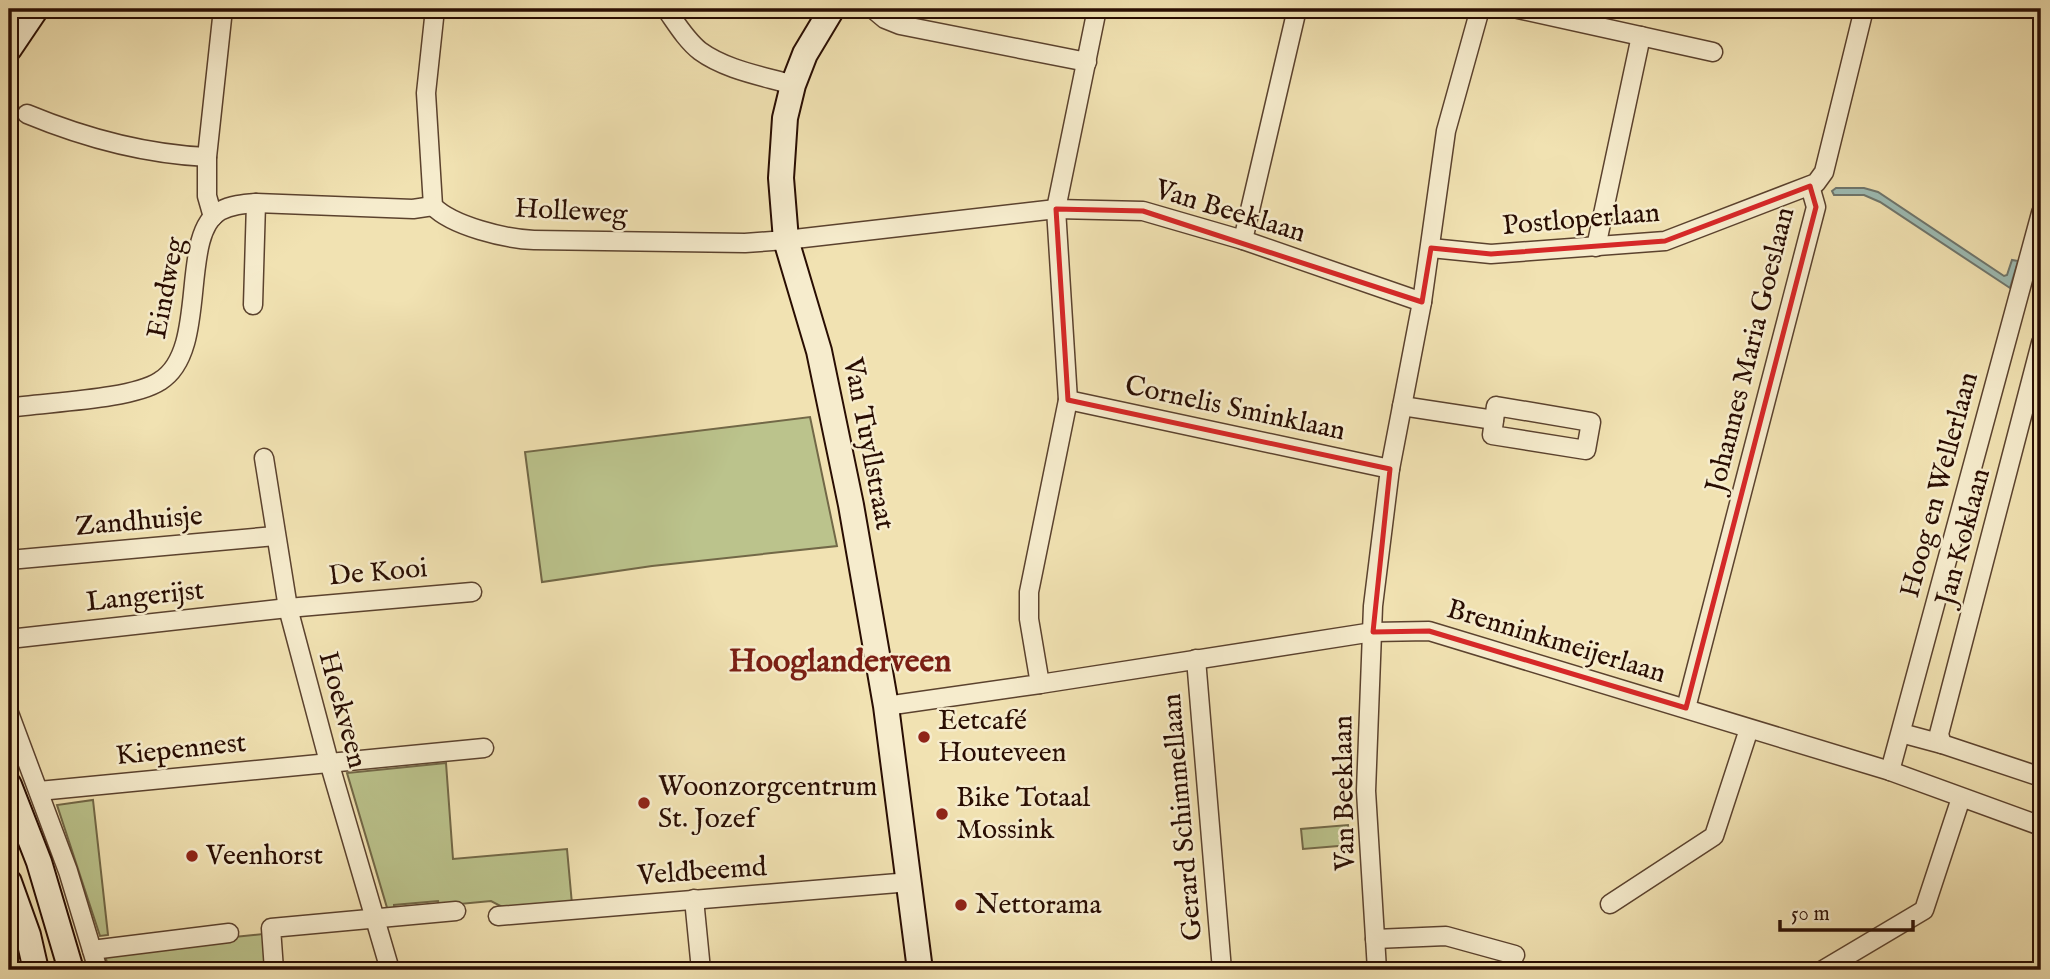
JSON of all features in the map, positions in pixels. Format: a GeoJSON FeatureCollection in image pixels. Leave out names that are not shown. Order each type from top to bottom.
{"type":"FeatureCollection","features":[{"type":"Feature","properties":{"kind":"street"},"geometry":{"type":"LineString","coordinates":[[9,49],[36,9]]}},
{"type":"Feature","properties":{"kind":"street"},"geometry":{"type":"LineString","coordinates":[[213,217],[207,196],[207,157],[223,9]]}},
{"type":"Feature","properties":{"kind":"street"},"geometry":{"type":"LineString","coordinates":[[433,206],[426,93],[435,9]]}},
{"type":"Feature","properties":{"kind":"street"},"geometry":{"type":"LineString","coordinates":[[666,9],[700,51],[724,64],[793,85]]}},
{"type":"Feature","properties":{"kind":"street","name":"Van Tuyllstraat"},"geometry":{"type":"LineString","coordinates":[[832,9],[805,54],[793,85],[781,148],[786,240],[827,388],[886,706],[920,970]]}},
{"type":"Feature","properties":{"kind":"street"},"geometry":{"type":"LineString","coordinates":[[873,9],[900,26],[1087,62]]}},
{"type":"Feature","properties":{"kind":"street"},"geometry":{"type":"LineString","coordinates":[[1040,684],[1029,619],[1030,592],[1068,400],[1056,209],[1097,9]]}},
{"type":"Feature","properties":{"kind":"street"},"geometry":{"type":"LineString","coordinates":[[1243,240],[1297,9]]}},
{"type":"Feature","properties":{"kind":"street"},"geometry":{"type":"LineString","coordinates":[[1422,302],[1447,131],[1480,9]]}},
{"type":"Feature","properties":{"kind":"street"},"geometry":{"type":"LineString","coordinates":[[1518,9],[1713,52]]}},
{"type":"Feature","properties":{"kind":"street","name":"Johannes Maria Goeslaan"},"geometry":{"type":"LineString","coordinates":[[1686,708],[1816,207],[1810,186],[1816,183],[1824,172],[1864,9]]}},
{"type":"Feature","properties":{"kind":"street"},"geometry":{"type":"LineString","coordinates":[[1596,247],[1641,36]]}},
{"type":"Feature","properties":{"kind":"street"},"geometry":{"type":"LineString","coordinates":[[27,114],[73,132],[131,149],[207,157]]}},
{"type":"Feature","properties":{"kind":"street","name":"Postloperlaan"},"geometry":{"type":"LineString","coordinates":[[1431,248],[1491,254],[1665,241],[1810,186]]}},
{"type":"Feature","properties":{"kind":"street"},"geometry":{"type":"LineString","coordinates":[[253,306],[256,203]]}},
{"type":"Feature","properties":{"kind":"street","name":"Eindweg"},"geometry":{"type":"LineString","coordinates":[[9,408],[134,392],[162,380],[173,371],[184,351],[203,233],[213,217],[231,207],[256,203],[413,209],[433,206]]}},
{"type":"Feature","properties":{"kind":"street","name":"Holleweg"},"geometry":{"type":"LineString","coordinates":[[433,206],[441,215],[452,220],[524,240],[745,243],[786,240]]}},
{"type":"Feature","properties":{"kind":"street","name":"Van Beeklaan"},"geometry":{"type":"LineString","coordinates":[[786,240],[1056,209],[1143,211],[1243,240],[1422,302],[1390,469],[1373,606],[1366,791],[1377,970]]}},
{"type":"Feature","properties":{"kind":"street","name":"Hoog en Wellerlaan"},"geometry":{"type":"LineString","coordinates":[[1890,771],[2041,214]]}},
{"type":"Feature","properties":{"kind":"street","name":"Jan Koklaan"},"geometry":{"type":"LineString","coordinates":[[1941,744],[1939,734],[2041,344]]}},
{"type":"Feature","properties":{"kind":"street","name":"Cornelis Sminklaan"},"geometry":{"type":"LineString","coordinates":[[1068,400],[1390,469]]}},
{"type":"Feature","properties":{"kind":"street"},"geometry":{"type":"LineString","coordinates":[[1402,407],[1494,420]]}},
{"type":"Feature","properties":{"kind":"street"},"geometry":{"type":"LineString","coordinates":[[1496,407],[1591,422],[1586,450],[1492,435],[1494,420],[1496,407]]}},
{"type":"Feature","properties":{"kind":"street","name":"Hoekveen"},"geometry":{"type":"LineString","coordinates":[[264,458],[288,608],[329,762],[390,970]]}},
{"type":"Feature","properties":{"kind":"street","name":"Zandhuisje"},"geometry":{"type":"LineString","coordinates":[[9,560],[275,536]]}},
{"type":"Feature","properties":{"kind":"street","name":"De Kooi"},"geometry":{"type":"LineString","coordinates":[[288,608],[472,592]]}},
{"type":"Feature","properties":{"kind":"street","name":"Langerijst"},"geometry":{"type":"LineString","coordinates":[[9,639],[288,608]]}},
{"type":"Feature","properties":{"kind":"street","name":"Brenninkmeijerlaan"},"geometry":{"type":"LineString","coordinates":[[886,706],[1373,632],[1429,631],[1890,771],[2041,825]]}},
{"type":"Feature","properties":{"kind":"street","name":"Gerard Schimmellaan"},"geometry":{"type":"LineString","coordinates":[[1196,659],[1222,970]]}},
{"type":"Feature","properties":{"kind":"street"},"geometry":{"type":"LineString","coordinates":[[9,713],[68,871],[98,970]]}},
{"type":"Feature","properties":{"kind":"street"},"geometry":{"type":"LineString","coordinates":[[1610,904],[1714,836],[1749,729]]}},
{"type":"Feature","properties":{"kind":"street"},"geometry":{"type":"LineString","coordinates":[[1901,733],[2041,777]]}},
{"type":"Feature","properties":{"kind":"street","name":"Kiepennest"},"geometry":{"type":"LineString","coordinates":[[39,791],[484,748]]}},
{"type":"Feature","properties":{"kind":"street"},"geometry":{"type":"LineString","coordinates":[[9,785],[39,862],[71,970]]}},
{"type":"Feature","properties":{"kind":"street"},"geometry":{"type":"LineString","coordinates":[[1823,970],[1924,910],[1961,798]]}},
{"type":"Feature","properties":{"kind":"street"},"geometry":{"type":"LineString","coordinates":[[9,882],[28,935],[36,970]]}},
{"type":"Feature","properties":{"kind":"street","name":"Veldbeemd"},"geometry":{"type":"LineString","coordinates":[[498,916],[910,882]]}},
{"type":"Feature","properties":{"kind":"street"},"geometry":{"type":"LineString","coordinates":[[694,899],[701,970]]}},
{"type":"Feature","properties":{"kind":"street"},"geometry":{"type":"LineString","coordinates":[[274,970],[271,928],[456,911]]}},
{"type":"Feature","properties":{"kind":"street"},"geometry":{"type":"LineString","coordinates":[[92,950],[229,933]]}},
{"type":"Feature","properties":{"kind":"street"},"geometry":{"type":"LineString","coordinates":[[1375,939],[1446,936],[1514,955]]}},
{"type":"Feature","properties":{"kind":"highlighted area"},"geometry":{"type":"Polygon","coordinates":[[[1810,186],[1816,207],[1686,708],[1429,631],[1373,632],[1390,469],[1068,400],[1056,209],[1143,211],[1422,302],[1431,248],[1491,254],[1665,241],[1810,186]]]}},
{"type":"Feature","properties":{"kind":"green space"},"geometry":{"type":"Polygon","coordinates":[[[810,417],[837,546],[652,566],[542,582],[525,452],[810,417]]]}},
{"type":"Feature","properties":{"kind":"green space"},"geometry":{"type":"Polygon","coordinates":[[[446,763],[453,859],[567,849],[572,904],[510,911],[491,901],[439,906],[438,901],[394,905],[394,910],[388,911],[347,773],[446,763]]]}},
{"type":"Feature","properties":{"kind":"green space"},"geometry":{"type":"Polygon","coordinates":[[[93,800],[108,935],[100,936],[57,805],[93,800]]]}},
{"type":"Feature","properties":{"kind":"green space"},"geometry":{"type":"Polygon","coordinates":[[[1348,825],[1350,845],[1303,849],[1301,829],[1348,825]]]}},
{"type":"Feature","properties":{"kind":"green space"},"geometry":{"type":"Polygon","coordinates":[[[263,934],[265,970],[109,970],[105,955],[166,944],[263,934]]]}},
{"type":"Feature","properties":{"kind":"water"},"geometry":{"type":"Polygon","coordinates":[[[1836,188],[1864,188],[1878,192],[2004,276],[2007,275],[2012,260],[2018,261],[2010,288],[1880,202],[1864,195],[1834,195],[1832,191],[1836,188]]]}},
{"type":"Feature","properties":{"kind":"place","name":"Eetcafé Houteveen"},"geometry":{"type":"Point","coordinates":[924,737]}},
{"type":"Feature","properties":{"kind":"place","name":"Woonzorgcentrum St. Jozef"},"geometry":{"type":"Point","coordinates":[644,803]}},
{"type":"Feature","properties":{"kind":"place","name":"Bike Totaal Mossink"},"geometry":{"type":"Point","coordinates":[942,814]}},
{"type":"Feature","properties":{"kind":"place","name":"Veenhorst"},"geometry":{"type":"Point","coordinates":[192,856]}},
{"type":"Feature","properties":{"kind":"place","name":"Nettorama"},"geometry":{"type":"Point","coordinates":[961,905]}},
{"type":"Feature","properties":{"kind":"district","name":"Hooglanderveen"},"geometry":{"type":"Point","coordinates":[840,662]}}]}
